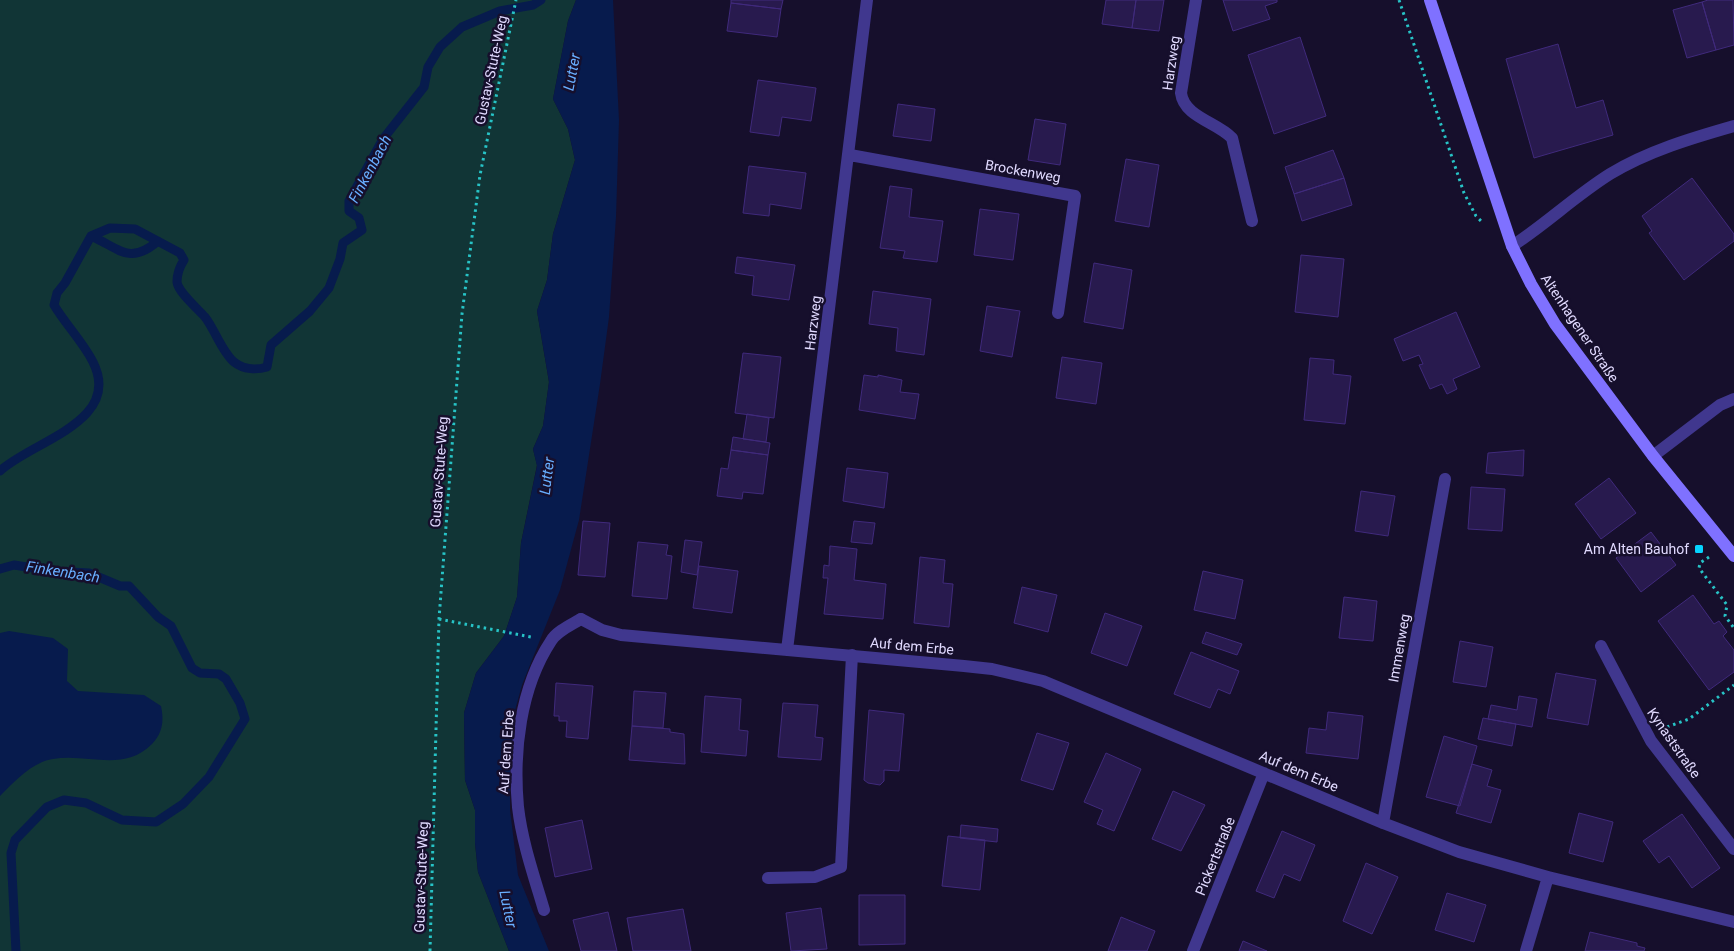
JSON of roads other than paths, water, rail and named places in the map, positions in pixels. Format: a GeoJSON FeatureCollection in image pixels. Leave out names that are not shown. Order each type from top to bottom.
{"type":"FeatureCollection","features":[{"type":"Feature","properties":{"kind":"main road","name":"Altenhagener Straße"},"geometry":{"type":"LineString","coordinates":[[1430,0],[1512,246],[1531,284],[1555,324],[1653,456],[1734,556]]}},
{"type":"Feature","properties":{"kind":"street","name":"Harzweg"},"geometry":{"type":"LineString","coordinates":[[787,650],[850,155],[867,0]]}},
{"type":"Feature","properties":{"kind":"street","name":"Harzweg"},"geometry":{"type":"LineString","coordinates":[[1196,0],[1181,94],[1182,103],[1188,109],[1225,131],[1232,138],[1252,221]]}},
{"type":"Feature","properties":{"kind":"street"},"geometry":{"type":"LineString","coordinates":[[1512,246],[1533,233],[1588,190],[1623,167],[1700,136],[1734,126]]}},
{"type":"Feature","properties":{"kind":"street","name":"Brockenweg"},"geometry":{"type":"LineString","coordinates":[[850,155],[1075,196],[1058,313]]}},
{"type":"Feature","properties":{"kind":"street"},"geometry":{"type":"LineString","coordinates":[[1653,456],[1720,405],[1734,399]]}},
{"type":"Feature","properties":{"kind":"street","name":"Immenweg"},"geometry":{"type":"LineString","coordinates":[[1383,823],[1445,479]]}},
{"type":"Feature","properties":{"kind":"street","name":"Auf dem Erbe"},"geometry":{"type":"LineString","coordinates":[[544,910],[523,833],[518,806],[521,722],[526,696],[551,641],[558,633],[581,619],[602,630],[621,635],[992,669],[1043,681],[1383,823],[1459,852],[1548,877],[1734,922]]}},
{"type":"Feature","properties":{"kind":"street","name":"Kynaststraße"},"geometry":{"type":"LineString","coordinates":[[1602,646],[1647,734],[1734,849]]}},
{"type":"Feature","properties":{"kind":"street","name":"Auf dem Erbe"},"geometry":{"type":"LineString","coordinates":[[768,878],[816,877],[840,867],[852,655]]}},
{"type":"Feature","properties":{"kind":"street","name":"Pickertstraße"},"geometry":{"type":"LineString","coordinates":[[1193,951],[1264,773]]}},
{"type":"Feature","properties":{"kind":"street"},"geometry":{"type":"LineString","coordinates":[[1526,951],[1548,877]]}},
{"type":"Feature","properties":{"kind":"water","name":"Lutter"},"geometry":{"type":"Polygon","coordinates":[[[576,0],[613,0],[619,120],[616,217],[609,317],[579,520],[560,590],[522,685],[514,714],[510,772],[510,810],[518,875],[549,951],[509,951],[478,872],[475,843],[475,810],[465,780],[464,713],[476,673],[504,636],[517,597],[521,543],[537,466],[533,449],[543,426],[549,382],[537,311],[547,280],[553,234],[575,160],[568,129],[553,99],[568,21],[576,0]]]}},
{"type":"Feature","properties":{"kind":"water"},"geometry":{"type":"Polygon","coordinates":[[[9,631],[53,638],[68,649],[67,681],[78,691],[144,695],[161,706],[162,726],[156,740],[141,753],[129,758],[105,760],[66,758],[45,761],[24,773],[0,796],[0,633],[9,631]]]}},
{"type":"Feature","properties":{"kind":"waterway","name":"Finkenbach"},"geometry":{"type":"LineString","coordinates":[[0,471],[14,460],[70,428],[85,415],[96,400],[99,383],[93,362],[54,305],[57,293],[65,283],[91,236],[110,228],[135,229],[180,253],[184,260],[178,273],[178,286],[205,317],[230,358],[238,365],[246,368],[259,369],[267,367],[271,345],[310,311],[329,288],[340,259],[343,243],[362,230],[359,218],[349,211],[349,201],[383,139],[424,87],[428,67],[440,47],[462,27],[500,11],[533,5],[541,0]]}},
{"type":"Feature","properties":{"kind":"waterway","name":"Finkenbach"},"geometry":{"type":"LineString","coordinates":[[91,236],[131,254],[148,248],[158,241]]}},
{"type":"Feature","properties":{"kind":"waterway","name":"Finkenbach"},"geometry":{"type":"LineString","coordinates":[[0,569],[14,565],[53,571],[89,573],[120,586],[129,586],[158,617],[171,626],[192,668],[200,673],[219,674],[226,679],[240,703],[245,719],[209,777],[183,804],[156,822],[122,820],[86,803],[64,800],[47,807],[15,840],[11,853],[16,951]]}},
{"type":"Feature","properties":{"kind":"place","name":"Am Alten Bauhof"},"geometry":{"type":"Point","coordinates":[1699,549]}}]}
